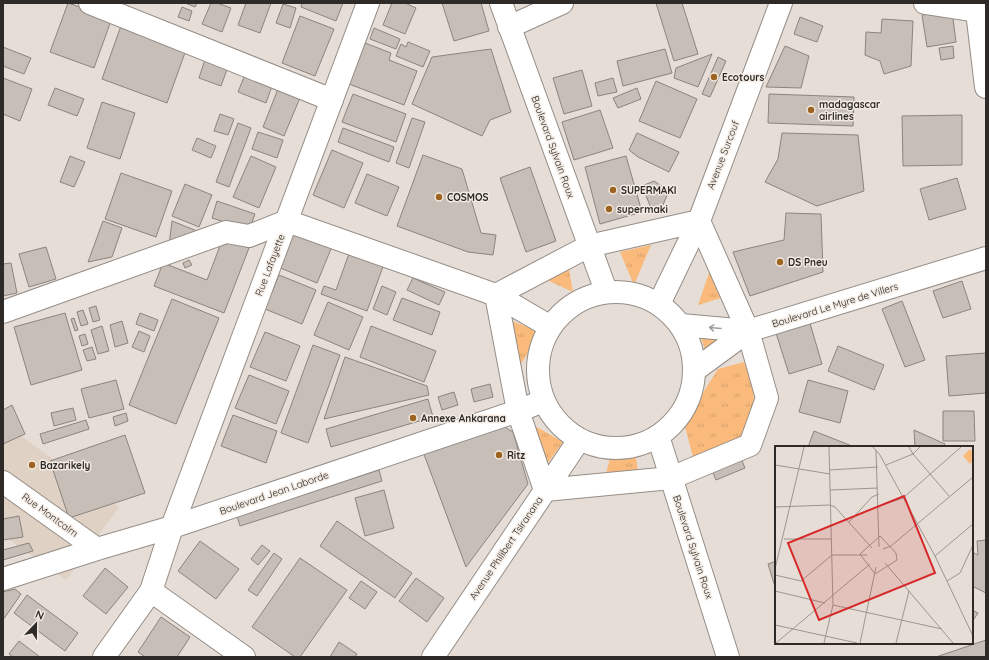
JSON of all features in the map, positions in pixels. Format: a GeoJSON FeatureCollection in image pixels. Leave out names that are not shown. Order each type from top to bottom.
{"type":"FeatureCollection","features":[{"type":"Feature","properties":{"kind":"street"},"geometry":{"type":"LineString","coordinates":[[90,3],[332,100]]}},
{"type":"Feature","properties":{"kind":"street","name":"Rue Lafayette"},"geometry":{"type":"LineString","coordinates":[[104,657],[151,591],[172,527],[368,3]]}},
{"type":"Feature","properties":{"kind":"street","name":"Boulevard Sylvain Roux"},"geometry":{"type":"LineString","coordinates":[[501,3],[606,291]]}},
{"type":"Feature","properties":{"kind":"street"},"geometry":{"type":"LineString","coordinates":[[509,27],[562,3]]}},
{"type":"Feature","properties":{"kind":"street","name":"Avenue Surcouf"},"geometry":{"type":"LineString","coordinates":[[659,304],[699,221],[781,3]]}},
{"type":"Feature","properties":{"kind":"street"},"geometry":{"type":"LineString","coordinates":[[925,3],[980,7],[986,87]]}},
{"type":"Feature","properties":{"kind":"street"},"geometry":{"type":"LineString","coordinates":[[3,312],[226,232],[249,236],[287,221],[496,295],[549,326]]}},
{"type":"Feature","properties":{"kind":"street"},"geometry":{"type":"LineString","coordinates":[[699,221],[748,331],[767,398],[750,445],[671,478],[545,490],[518,411],[496,295],[589,246],[699,221]]}},
{"type":"Feature","properties":{"kind":"street","name":"Boulevard Le Myre de Villers"},"geometry":{"type":"LineString","coordinates":[[681,325],[748,331],[986,258]]}},
{"type":"Feature","properties":{"kind":"street"},"geometry":{"type":"LineString","coordinates":[[606,291],[634,293],[659,304],[681,325],[695,370],[691,396],[678,419],[658,436],[633,447],[605,448],[579,440],[558,423],[543,402],[537,363],[549,326],[573,303],[606,291]]}},
{"type":"Feature","properties":{"kind":"street"},"geometry":{"type":"LineString","coordinates":[[695,370],[748,331]]}},
{"type":"Feature","properties":{"kind":"street","name":"Boulevard Jean Laborde"},"geometry":{"type":"LineString","coordinates":[[3,579],[172,527],[543,402]]}},
{"type":"Feature","properties":{"kind":"street","name":"Boulevard Sylvain Roux"},"geometry":{"type":"LineString","coordinates":[[658,436],[728,657]]}},
{"type":"Feature","properties":{"kind":"street","name":"Avenue Philibert Tsiranana"},"geometry":{"type":"LineString","coordinates":[[433,657],[579,440]]}},
{"type":"Feature","properties":{"kind":"street","name":"Rue Montcalm"},"geometry":{"type":"LineString","coordinates":[[3,482],[97,549]]}},
{"type":"Feature","properties":{"kind":"street"},"geometry":{"type":"LineString","coordinates":[[151,591],[244,657]]}},
{"type":"Feature","properties":{"kind":"shaded area","name":"Bazarikely"},"geometry":{"type":"Polygon","coordinates":[[[3,423],[119,507],[66,580],[3,535],[3,423]]]}},
{"type":"Feature","properties":{"kind":"green space"},"geometry":{"type":"Polygon","coordinates":[[[651,245],[634,285],[620,252],[651,245]]]}},
{"type":"Feature","properties":{"kind":"green space"},"geometry":{"type":"Polygon","coordinates":[[[568,264],[573,292],[547,280],[568,264]]]}},
{"type":"Feature","properties":{"kind":"green space"},"geometry":{"type":"Polygon","coordinates":[[[710,270],[721,298],[698,305],[710,270]]]}},
{"type":"Feature","properties":{"kind":"green space"},"geometry":{"type":"Polygon","coordinates":[[[509,320],[541,332],[521,364],[509,320]]]}},
{"type":"Feature","properties":{"kind":"green space"},"geometry":{"type":"Polygon","coordinates":[[[726,333],[706,352],[700,335],[726,333]]]}},
{"type":"Feature","properties":{"kind":"green space"},"geometry":{"type":"Polygon","coordinates":[[[744,362],[754,386],[753,416],[738,441],[693,457],[684,423],[718,369],[744,362]]]}},
{"type":"Feature","properties":{"kind":"green space"},"geometry":{"type":"Polygon","coordinates":[[[535,426],[563,442],[547,464],[535,426]]]}},
{"type":"Feature","properties":{"kind":"green space"},"geometry":{"type":"Polygon","coordinates":[[[636,457],[638,473],[606,474],[610,458],[636,457]]]}},
{"type":"Feature","properties":{"kind":"building"},"geometry":{"type":"Polygon","coordinates":[[[68,3],[112,18],[94,68],[50,52],[68,3]]]}},
{"type":"Feature","properties":{"kind":"building"},"geometry":{"type":"Polygon","coordinates":[[[185,3],[197,3],[195,7],[185,3]]]}},
{"type":"Feature","properties":{"kind":"building"},"geometry":{"type":"Polygon","coordinates":[[[211,3],[217,3],[231,8],[222,32],[202,24],[211,3]]]}},
{"type":"Feature","properties":{"kind":"building"},"geometry":{"type":"Polygon","coordinates":[[[246,3],[271,3],[260,33],[238,25],[246,3]]]}},
{"type":"Feature","properties":{"kind":"building"},"geometry":{"type":"Polygon","coordinates":[[[302,3],[343,3],[336,21],[301,7],[302,3]]]}},
{"type":"Feature","properties":{"kind":"building"},"geometry":{"type":"Polygon","coordinates":[[[392,3],[405,3],[416,8],[405,34],[383,25],[392,3]]]}},
{"type":"Feature","properties":{"kind":"building"},"geometry":{"type":"Polygon","coordinates":[[[442,3],[481,3],[489,31],[454,41],[442,3]]]}},
{"type":"Feature","properties":{"kind":"building"},"geometry":{"type":"Polygon","coordinates":[[[656,3],[682,3],[698,54],[674,61],[656,3]]]}},
{"type":"Feature","properties":{"kind":"building"},"geometry":{"type":"Polygon","coordinates":[[[283,4],[296,8],[290,28],[276,23],[283,4]]]}},
{"type":"Feature","properties":{"kind":"building"},"geometry":{"type":"Polygon","coordinates":[[[182,7],[192,11],[189,21],[178,17],[182,7]]]}},
{"type":"Feature","properties":{"kind":"building"},"geometry":{"type":"Polygon","coordinates":[[[952,11],[956,42],[927,47],[922,15],[952,11]]]}},
{"type":"Feature","properties":{"kind":"building"},"geometry":{"type":"Polygon","coordinates":[[[300,16],[334,29],[315,76],[282,63],[300,16]]]}},
{"type":"Feature","properties":{"kind":"building"},"geometry":{"type":"Polygon","coordinates":[[[800,17],[823,26],[817,42],[794,34],[800,17]]]}},
{"type":"Feature","properties":{"kind":"building"},"geometry":{"type":"Polygon","coordinates":[[[882,19],[913,21],[911,66],[884,74],[880,61],[865,55],[866,32],[881,33],[882,19]]]}},
{"type":"Feature","properties":{"kind":"building"},"geometry":{"type":"Polygon","coordinates":[[[122,23],[187,47],[167,103],[102,79],[122,23]]]}},
{"type":"Feature","properties":{"kind":"building"},"geometry":{"type":"Polygon","coordinates":[[[374,28],[400,39],[396,49],[370,39],[374,28]]]}},
{"type":"Feature","properties":{"kind":"building"},"geometry":{"type":"Polygon","coordinates":[[[408,42],[430,51],[423,67],[396,56],[401,44],[406,47],[408,42]]]}},
{"type":"Feature","properties":{"kind":"building"},"geometry":{"type":"Polygon","coordinates":[[[365,43],[391,53],[389,60],[417,71],[404,105],[349,84],[365,43]]]}},
{"type":"Feature","properties":{"kind":"building"},"geometry":{"type":"Polygon","coordinates":[[[785,46],[809,56],[801,88],[766,87],[785,46]]]}},
{"type":"Feature","properties":{"kind":"building"},"geometry":{"type":"Polygon","coordinates":[[[953,46],[954,58],[941,60],[939,48],[953,46]]]}},
{"type":"Feature","properties":{"kind":"building"},"geometry":{"type":"Polygon","coordinates":[[[3,47],[31,58],[24,74],[3,66],[3,47]]]}},
{"type":"Feature","properties":{"kind":"building"},"geometry":{"type":"Polygon","coordinates":[[[491,49],[511,112],[490,120],[482,136],[412,104],[432,57],[491,49]]]}},
{"type":"Feature","properties":{"kind":"building"},"geometry":{"type":"Polygon","coordinates":[[[665,49],[672,73],[623,86],[617,61],[665,49]]]}},
{"type":"Feature","properties":{"kind":"building"},"geometry":{"type":"Polygon","coordinates":[[[712,54],[698,87],[674,78],[676,68],[712,54]]]}},
{"type":"Feature","properties":{"kind":"building"},"geometry":{"type":"Polygon","coordinates":[[[206,56],[229,64],[221,86],[199,78],[206,56]]]}},
{"type":"Feature","properties":{"kind":"building","name":"Ecotours"},"geometry":{"type":"Polygon","coordinates":[[[718,57],[726,61],[710,97],[702,94],[718,57]]]}},
{"type":"Feature","properties":{"kind":"building"},"geometry":{"type":"Polygon","coordinates":[[[582,70],[592,106],[564,114],[553,78],[582,70]]]}},
{"type":"Feature","properties":{"kind":"building"},"geometry":{"type":"Polygon","coordinates":[[[246,72],[273,83],[266,103],[238,92],[246,72]]]}},
{"type":"Feature","properties":{"kind":"building"},"geometry":{"type":"Polygon","coordinates":[[[3,78],[32,89],[20,121],[3,114],[3,78]]]}},
{"type":"Feature","properties":{"kind":"building"},"geometry":{"type":"Polygon","coordinates":[[[613,78],[617,92],[598,96],[595,83],[613,78]]]}},
{"type":"Feature","properties":{"kind":"building"},"geometry":{"type":"Polygon","coordinates":[[[656,81],[697,99],[680,138],[639,121],[656,81]]]}},
{"type":"Feature","properties":{"kind":"building"},"geometry":{"type":"Polygon","coordinates":[[[280,84],[302,93],[284,136],[263,127],[280,84]]]}},
{"type":"Feature","properties":{"kind":"building"},"geometry":{"type":"Polygon","coordinates":[[[55,88],[84,99],[77,116],[48,105],[55,88]]]}},
{"type":"Feature","properties":{"kind":"building"},"geometry":{"type":"Polygon","coordinates":[[[637,88],[641,99],[618,108],[613,98],[637,88]]]}},
{"type":"Feature","properties":{"kind":"building"},"geometry":{"type":"Polygon","coordinates":[[[353,94],[406,114],[396,142],[342,122],[353,94]]]}},
{"type":"Feature","properties":{"kind":"building","name":"madagascar airlines"},"geometry":{"type":"Polygon","coordinates":[[[769,94],[854,97],[853,126],[768,123],[769,94]]]}},
{"type":"Feature","properties":{"kind":"building"},"geometry":{"type":"Polygon","coordinates":[[[102,102],[135,113],[120,159],[87,148],[102,102]]]}},
{"type":"Feature","properties":{"kind":"building"},"geometry":{"type":"Polygon","coordinates":[[[600,110],[613,148],[574,160],[562,122],[600,110]]]}},
{"type":"Feature","properties":{"kind":"building"},"geometry":{"type":"Polygon","coordinates":[[[220,114],[234,119],[228,135],[214,131],[220,114]]]}},
{"type":"Feature","properties":{"kind":"building"},"geometry":{"type":"Polygon","coordinates":[[[962,115],[962,165],[903,166],[902,116],[962,115]]]}},
{"type":"Feature","properties":{"kind":"building"},"geometry":{"type":"Polygon","coordinates":[[[412,118],[425,122],[409,168],[396,163],[412,118]]]}},
{"type":"Feature","properties":{"kind":"building"},"geometry":{"type":"Polygon","coordinates":[[[238,123],[251,128],[229,187],[216,182],[238,123]]]}},
{"type":"Feature","properties":{"kind":"building"},"geometry":{"type":"Polygon","coordinates":[[[343,128],[394,147],[389,162],[338,142],[343,128]]]}},
{"type":"Feature","properties":{"kind":"building"},"geometry":{"type":"Polygon","coordinates":[[[258,132],[283,140],[277,158],[252,149],[258,132]]]}},
{"type":"Feature","properties":{"kind":"building"},"geometry":{"type":"Polygon","coordinates":[[[637,133],[679,152],[669,172],[638,157],[629,150],[637,133]]]}},
{"type":"Feature","properties":{"kind":"building"},"geometry":{"type":"Polygon","coordinates":[[[782,133],[858,135],[864,191],[817,206],[765,182],[778,159],[782,133]]]}},
{"type":"Feature","properties":{"kind":"building"},"geometry":{"type":"Polygon","coordinates":[[[197,138],[216,146],[211,158],[192,150],[197,138]]]}},
{"type":"Feature","properties":{"kind":"building"},"geometry":{"type":"Polygon","coordinates":[[[332,150],[363,163],[344,208],[313,195],[332,150]]]}},
{"type":"Feature","properties":{"kind":"building","name":"COSMOS"},"geometry":{"type":"Polygon","coordinates":[[[423,155],[462,169],[481,233],[496,235],[493,255],[468,252],[397,226],[423,155]]]}},
{"type":"Feature","properties":{"kind":"building"},"geometry":{"type":"Polygon","coordinates":[[[70,156],[85,162],[74,187],[60,182],[70,156]]]}},
{"type":"Feature","properties":{"kind":"building"},"geometry":{"type":"Polygon","coordinates":[[[251,156],[276,167],[259,208],[233,197],[251,156]]]}},
{"type":"Feature","properties":{"kind":"building","name":"SUPERMAKI"},"geometry":{"type":"Polygon","coordinates":[[[626,156],[642,212],[600,224],[585,167],[626,156]]]}},
{"type":"Feature","properties":{"kind":"building"},"geometry":{"type":"Polygon","coordinates":[[[530,167],[556,241],[526,252],[500,178],[530,167]]]}},
{"type":"Feature","properties":{"kind":"building"},"geometry":{"type":"Polygon","coordinates":[[[121,173],[172,191],[156,237],[105,219],[121,173]]]}},
{"type":"Feature","properties":{"kind":"building"},"geometry":{"type":"Polygon","coordinates":[[[367,174],[399,187],[387,216],[355,203],[367,174]]]}},
{"type":"Feature","properties":{"kind":"building"},"geometry":{"type":"Polygon","coordinates":[[[957,178],[966,209],[929,220],[920,189],[957,178]]]}},
{"type":"Feature","properties":{"kind":"building"},"geometry":{"type":"Polygon","coordinates":[[[654,181],[669,191],[662,207],[651,208],[642,186],[654,181]]]}},
{"type":"Feature","properties":{"kind":"building"},"geometry":{"type":"Polygon","coordinates":[[[185,184],[212,195],[199,227],[172,216],[185,184]]]}},
{"type":"Feature","properties":{"kind":"building"},"geometry":{"type":"Polygon","coordinates":[[[217,201],[255,214],[249,230],[212,218],[217,201]]]}},
{"type":"Feature","properties":{"kind":"building","name":"DS Pneu"},"geometry":{"type":"Polygon","coordinates":[[[786,213],[821,214],[823,272],[750,296],[733,252],[784,240],[786,213]]]}},
{"type":"Feature","properties":{"kind":"building"},"geometry":{"type":"Polygon","coordinates":[[[103,221],[122,228],[112,257],[88,262],[103,221]]]}},
{"type":"Feature","properties":{"kind":"building"},"geometry":{"type":"Polygon","coordinates":[[[172,221],[197,231],[169,245],[172,221]]]}},
{"type":"Feature","properties":{"kind":"building"},"geometry":{"type":"Polygon","coordinates":[[[289,227],[333,244],[317,283],[273,265],[289,227]]]}},
{"type":"Feature","properties":{"kind":"building"},"geometry":{"type":"Polygon","coordinates":[[[223,238],[249,248],[224,313],[154,286],[163,263],[207,280],[223,238]]]}},
{"type":"Feature","properties":{"kind":"building"},"geometry":{"type":"Polygon","coordinates":[[[46,247],[56,279],[29,287],[19,254],[46,247]]]}},
{"type":"Feature","properties":{"kind":"building"},"geometry":{"type":"Polygon","coordinates":[[[351,248],[385,261],[367,311],[321,294],[324,286],[336,290],[351,248]]]}},
{"type":"Feature","properties":{"kind":"building"},"geometry":{"type":"Polygon","coordinates":[[[189,260],[192,265],[185,268],[183,263],[189,260]]]}},
{"type":"Feature","properties":{"kind":"building"},"geometry":{"type":"Polygon","coordinates":[[[11,263],[17,293],[3,296],[3,264],[11,263]]]}},
{"type":"Feature","properties":{"kind":"building"},"geometry":{"type":"Polygon","coordinates":[[[279,275],[316,290],[302,324],[265,309],[279,275]]]}},
{"type":"Feature","properties":{"kind":"building"},"geometry":{"type":"Polygon","coordinates":[[[413,278],[445,292],[439,305],[407,290],[413,278]]]}},
{"type":"Feature","properties":{"kind":"building"},"geometry":{"type":"Polygon","coordinates":[[[962,281],[971,309],[943,318],[933,291],[962,281]]]}},
{"type":"Feature","properties":{"kind":"building"},"geometry":{"type":"Polygon","coordinates":[[[382,286],[396,292],[387,315],[373,309],[382,286]]]}},
{"type":"Feature","properties":{"kind":"building"},"geometry":{"type":"Polygon","coordinates":[[[402,298],[440,312],[432,335],[393,320],[402,298]]]}},
{"type":"Feature","properties":{"kind":"building"},"geometry":{"type":"Polygon","coordinates":[[[172,299],[219,318],[176,424],[129,405],[172,299]]]}},
{"type":"Feature","properties":{"kind":"building"},"geometry":{"type":"Polygon","coordinates":[[[902,301],[925,360],[905,367],[882,309],[902,301]]]}},
{"type":"Feature","properties":{"kind":"building"},"geometry":{"type":"Polygon","coordinates":[[[328,302],[363,317],[349,350],[314,335],[328,302]]]}},
{"type":"Feature","properties":{"kind":"building"},"geometry":{"type":"Polygon","coordinates":[[[96,306],[100,320],[93,322],[89,308],[96,306]]]}},
{"type":"Feature","properties":{"kind":"building"},"geometry":{"type":"Polygon","coordinates":[[[83,310],[88,324],[81,326],[77,312],[83,310]]]}},
{"type":"Feature","properties":{"kind":"building"},"geometry":{"type":"Polygon","coordinates":[[[65,313],[82,370],[31,385],[14,327],[65,313]]]}},
{"type":"Feature","properties":{"kind":"building"},"geometry":{"type":"Polygon","coordinates":[[[140,313],[158,320],[154,331],[136,324],[140,313]]]}},
{"type":"Feature","properties":{"kind":"building"},"geometry":{"type":"Polygon","coordinates":[[[74,318],[78,330],[75,331],[71,319],[74,318]]]}},
{"type":"Feature","properties":{"kind":"building"},"geometry":{"type":"Polygon","coordinates":[[[809,320],[822,364],[789,374],[775,330],[809,320]]]}},
{"type":"Feature","properties":{"kind":"building"},"geometry":{"type":"Polygon","coordinates":[[[122,321],[128,343],[115,347],[110,325],[122,321]]]}},
{"type":"Feature","properties":{"kind":"building"},"geometry":{"type":"Polygon","coordinates":[[[102,326],[109,351],[98,354],[91,330],[102,326]]]}},
{"type":"Feature","properties":{"kind":"building"},"geometry":{"type":"Polygon","coordinates":[[[371,326],[436,351],[424,382],[360,357],[371,326]]]}},
{"type":"Feature","properties":{"kind":"building"},"geometry":{"type":"Polygon","coordinates":[[[139,331],[150,336],[144,352],[132,347],[139,331]]]}},
{"type":"Feature","properties":{"kind":"building"},"geometry":{"type":"Polygon","coordinates":[[[265,332],[300,346],[286,381],[250,367],[265,332]]]}},
{"type":"Feature","properties":{"kind":"building"},"geometry":{"type":"Polygon","coordinates":[[[85,334],[88,344],[82,346],[79,336],[85,334]]]}},
{"type":"Feature","properties":{"kind":"building"},"geometry":{"type":"Polygon","coordinates":[[[313,345],[340,355],[308,443],[281,433],[313,345]]]}},
{"type":"Feature","properties":{"kind":"building"},"geometry":{"type":"Polygon","coordinates":[[[838,346],[884,365],[874,390],[828,371],[838,346]]]}},
{"type":"Feature","properties":{"kind":"building"},"geometry":{"type":"Polygon","coordinates":[[[92,347],[96,359],[87,361],[83,350],[92,347]]]}},
{"type":"Feature","properties":{"kind":"building"},"geometry":{"type":"Polygon","coordinates":[[[986,353],[986,393],[949,396],[946,356],[986,353]]]}},
{"type":"Feature","properties":{"kind":"building"},"geometry":{"type":"Polygon","coordinates":[[[345,357],[427,386],[429,395],[324,419],[345,357]]]}},
{"type":"Feature","properties":{"kind":"building"},"geometry":{"type":"Polygon","coordinates":[[[249,375],[289,391],[276,424],[235,408],[249,375]]]}},
{"type":"Feature","properties":{"kind":"building"},"geometry":{"type":"Polygon","coordinates":[[[116,380],[124,409],[89,418],[81,389],[116,380]]]}},
{"type":"Feature","properties":{"kind":"building"},"geometry":{"type":"Polygon","coordinates":[[[808,380],[848,391],[840,423],[799,412],[808,380]]]}},
{"type":"Feature","properties":{"kind":"building"},"geometry":{"type":"Polygon","coordinates":[[[490,384],[493,397],[474,402],[471,389],[490,384]]]}},
{"type":"Feature","properties":{"kind":"building"},"geometry":{"type":"Polygon","coordinates":[[[454,392],[458,405],[442,410],[438,397],[454,392]]]}},
{"type":"Feature","properties":{"kind":"building"},"geometry":{"type":"Polygon","coordinates":[[[428,399],[433,417],[331,447],[326,429],[428,399]]]}},
{"type":"Feature","properties":{"kind":"building"},"geometry":{"type":"Polygon","coordinates":[[[12,405],[25,434],[3,444],[3,410],[12,405]]]}},
{"type":"Feature","properties":{"kind":"building"},"geometry":{"type":"Polygon","coordinates":[[[73,408],[76,420],[54,426],[51,413],[73,408]]]}},
{"type":"Feature","properties":{"kind":"building"},"geometry":{"type":"Polygon","coordinates":[[[943,411],[974,411],[975,441],[943,441],[943,411]]]}},
{"type":"Feature","properties":{"kind":"building"},"geometry":{"type":"Polygon","coordinates":[[[126,413],[128,421],[115,426],[113,417],[126,413]]]}},
{"type":"Feature","properties":{"kind":"building"},"geometry":{"type":"Polygon","coordinates":[[[233,415],[277,431],[266,463],[221,446],[233,415]]]}},
{"type":"Feature","properties":{"kind":"building"},"geometry":{"type":"Polygon","coordinates":[[[86,420],[89,429],[43,444],[40,434],[86,420]]]}},
{"type":"Feature","properties":{"kind":"building"},"geometry":{"type":"Polygon","coordinates":[[[496,422],[513,432],[528,484],[466,567],[422,449],[496,422]]]}},
{"type":"Feature","properties":{"kind":"building"},"geometry":{"type":"Polygon","coordinates":[[[914,430],[945,444],[944,446],[915,446],[914,430]]]}},
{"type":"Feature","properties":{"kind":"building"},"geometry":{"type":"Polygon","coordinates":[[[814,431],[852,446],[808,446],[814,431]]]}},
{"type":"Feature","properties":{"kind":"building"},"geometry":{"type":"Polygon","coordinates":[[[125,435],[145,493],[69,518],[50,461],[125,435]]]}},
{"type":"Feature","properties":{"kind":"building"},"geometry":{"type":"Polygon","coordinates":[[[740,456],[745,468],[716,480],[711,468],[740,456]]]}},
{"type":"Feature","properties":{"kind":"building"},"geometry":{"type":"Polygon","coordinates":[[[379,470],[382,481],[240,526],[237,516],[379,470]]]}},
{"type":"Feature","properties":{"kind":"building"},"geometry":{"type":"Polygon","coordinates":[[[384,490],[394,528],[365,536],[355,498],[384,490]]]}},
{"type":"Feature","properties":{"kind":"building"},"geometry":{"type":"Polygon","coordinates":[[[19,516],[23,537],[3,540],[3,519],[19,516]]]}},
{"type":"Feature","properties":{"kind":"building"},"geometry":{"type":"Polygon","coordinates":[[[337,521],[412,573],[395,598],[320,546],[337,521]]]}},
{"type":"Feature","properties":{"kind":"building"},"geometry":{"type":"Polygon","coordinates":[[[986,540],[986,593],[973,586],[973,552],[978,555],[977,541],[986,540]]]}},
{"type":"Feature","properties":{"kind":"building"},"geometry":{"type":"Polygon","coordinates":[[[200,541],[239,569],[216,599],[178,571],[200,541]]]}},
{"type":"Feature","properties":{"kind":"building"},"geometry":{"type":"Polygon","coordinates":[[[29,543],[33,551],[3,560],[3,550],[29,543]]]}},
{"type":"Feature","properties":{"kind":"building"},"geometry":{"type":"Polygon","coordinates":[[[262,545],[270,551],[258,565],[251,559],[262,545]]]}},
{"type":"Feature","properties":{"kind":"building"},"geometry":{"type":"Polygon","coordinates":[[[274,553],[282,559],[257,596],[248,590],[274,553]]]}},
{"type":"Feature","properties":{"kind":"building"},"geometry":{"type":"Polygon","coordinates":[[[300,558],[347,590],[300,657],[295,657],[252,627],[300,558]]]}},
{"type":"Feature","properties":{"kind":"building"},"geometry":{"type":"Polygon","coordinates":[[[775,561],[775,587],[768,564],[775,561]]]}},
{"type":"Feature","properties":{"kind":"building"},"geometry":{"type":"Polygon","coordinates":[[[105,568],[128,587],[106,614],[83,596],[105,568]]]}},
{"type":"Feature","properties":{"kind":"building"},"geometry":{"type":"Polygon","coordinates":[[[416,578],[444,598],[427,622],[399,601],[416,578]]]}},
{"type":"Feature","properties":{"kind":"building"},"geometry":{"type":"Polygon","coordinates":[[[361,581],[377,592],[365,609],[349,598],[361,581]]]}},
{"type":"Feature","properties":{"kind":"building"},"geometry":{"type":"Polygon","coordinates":[[[15,589],[21,594],[3,620],[3,592],[15,589]]]}},
{"type":"Feature","properties":{"kind":"building"},"geometry":{"type":"Polygon","coordinates":[[[27,595],[78,633],[65,651],[14,613],[27,595]]]}},
{"type":"Feature","properties":{"kind":"building"},"geometry":{"type":"Polygon","coordinates":[[[973,610],[978,613],[973,620],[973,610]]]}},
{"type":"Feature","properties":{"kind":"building"},"geometry":{"type":"Polygon","coordinates":[[[161,617],[190,637],[177,657],[145,657],[138,652],[161,617]]]}},
{"type":"Feature","properties":{"kind":"building"},"geometry":{"type":"Polygon","coordinates":[[[986,640],[986,657],[936,657],[986,640]]]}},
{"type":"Feature","properties":{"kind":"building"},"geometry":{"type":"Polygon","coordinates":[[[19,641],[40,657],[13,657],[9,654],[19,641]]]}},
{"type":"Feature","properties":{"kind":"building"},"geometry":{"type":"Polygon","coordinates":[[[339,642],[357,654],[355,657],[330,657],[339,642]]]}},
{"type":"Feature","properties":{"kind":"place","name":"Ecotours"},"geometry":{"type":"Point","coordinates":[714,77]}},
{"type":"Feature","properties":{"kind":"place","name":"madagascar airlines"},"geometry":{"type":"Point","coordinates":[811,110]}},
{"type":"Feature","properties":{"kind":"place","name":"SUPERMAKI"},"geometry":{"type":"Point","coordinates":[613,190]}},
{"type":"Feature","properties":{"kind":"place","name":"COSMOS"},"geometry":{"type":"Point","coordinates":[439,197]}},
{"type":"Feature","properties":{"kind":"place","name":"supermaki"},"geometry":{"type":"Point","coordinates":[609,209]}},
{"type":"Feature","properties":{"kind":"place","name":"DS Pneu"},"geometry":{"type":"Point","coordinates":[780,262]}},
{"type":"Feature","properties":{"kind":"place","name":"Annexe Ankarana"},"geometry":{"type":"Point","coordinates":[413,418]}},
{"type":"Feature","properties":{"kind":"place","name":"Ritz"},"geometry":{"type":"Point","coordinates":[499,455]}},
{"type":"Feature","properties":{"kind":"place","name":"Bazarikely"},"geometry":{"type":"Point","coordinates":[32,465]}}]}
